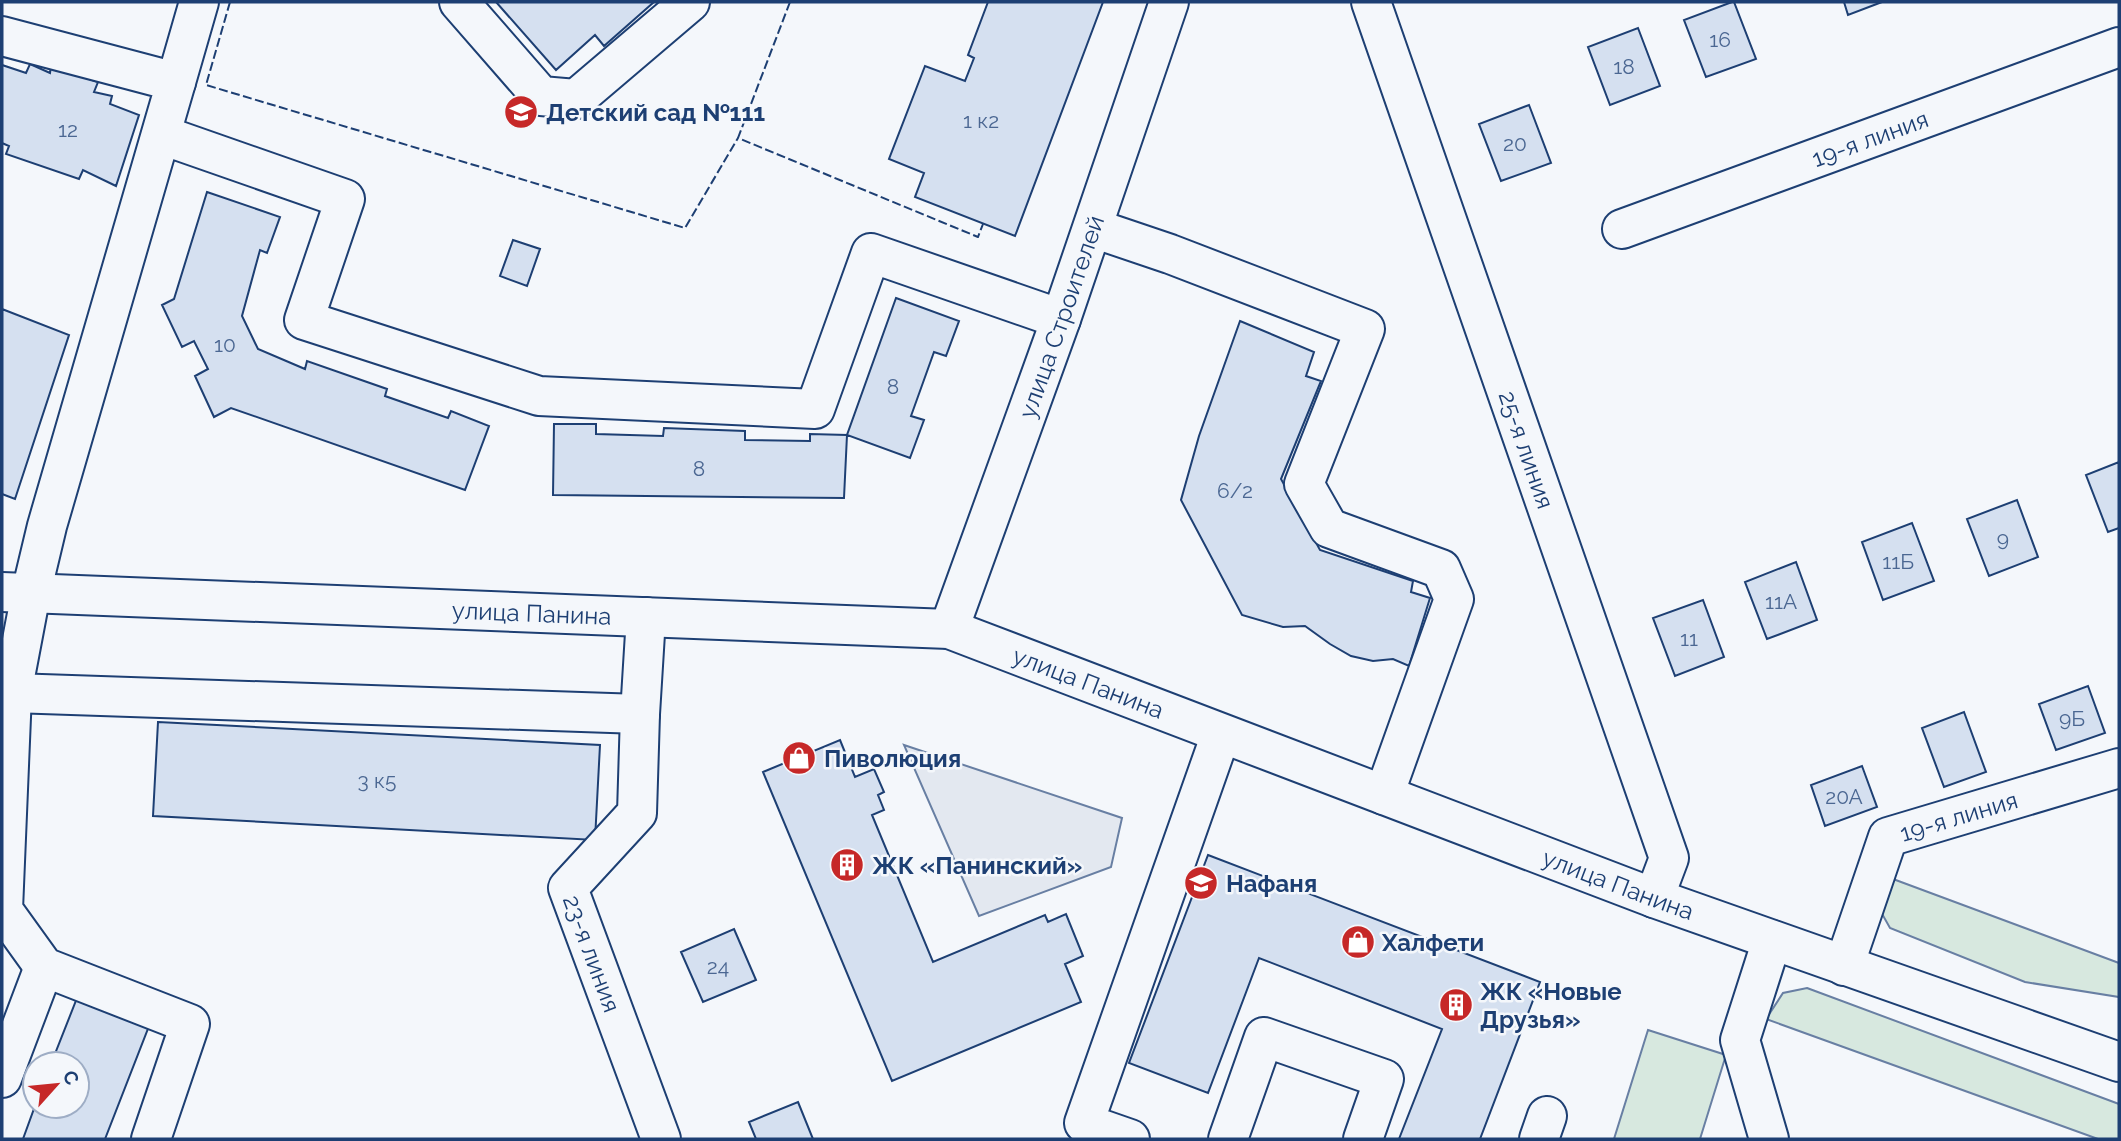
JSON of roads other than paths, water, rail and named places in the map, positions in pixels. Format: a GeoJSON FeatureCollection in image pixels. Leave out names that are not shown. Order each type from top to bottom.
{"type":"FeatureCollection","features":[{"type":"Feature","properties":{"kind":"street"},"geometry":{"type":"LineString","coordinates":[[151,1139],[190,1024],[44,967],[3,910],[16,592],[47,526],[199,2]]}},
{"type":"Feature","properties":{"kind":"street"},"geometry":{"type":"LineString","coordinates":[[459,2],[541,96],[576,99],[690,2]]}},
{"type":"Feature","properties":{"kind":"street","name":"улица Строителей"},"geometry":{"type":"LineString","coordinates":[[949,629],[1093,228],[1169,2]]}},
{"type":"Feature","properties":{"kind":"street","name":"25-я линия"},"geometry":{"type":"LineString","coordinates":[[1371,2],[1670,858],[1654,898]]}},
{"type":"Feature","properties":{"kind":"street"},"geometry":{"type":"LineString","coordinates":[[2,36],[176,82]]}},
{"type":"Feature","properties":{"kind":"street","name":"19-я линия"},"geometry":{"type":"LineString","coordinates":[[1622,229],[2119,47]]}},
{"type":"Feature","properties":{"kind":"street"},"geometry":{"type":"LineString","coordinates":[[162,135],[345,199],[304,320],[539,396],[815,409],[871,253],[1061,319]]}},
{"type":"Feature","properties":{"kind":"street"},"geometry":{"type":"LineString","coordinates":[[1093,228],[1170,254],[1365,329],[1304,484],[1329,528],[1441,569],[1454,599],[1384,795]]}},
{"type":"Feature","properties":{"kind":"street","name":"улица Панина"},"geometry":{"type":"LineString","coordinates":[[16,592],[949,629],[1654,898],[2119,1062]]}},
{"type":"Feature","properties":{"kind":"street","name":"23-я линия"},"geometry":{"type":"LineString","coordinates":[[646,617],[639,715],[637,813],[568,888],[661,1139]]}},
{"type":"Feature","properties":{"kind":"street"},"geometry":{"type":"LineString","coordinates":[[12,692],[639,715]]}},
{"type":"Feature","properties":{"kind":"street"},"geometry":{"type":"LineString","coordinates":[[1130,1139],[1084,1124],[1221,734]]}},
{"type":"Feature","properties":{"kind":"street","name":"19-я линия"},"geometry":{"type":"LineString","coordinates":[[1844,966],[1888,837],[2119,768]]}},
{"type":"Feature","properties":{"kind":"street"},"geometry":{"type":"LineString","coordinates":[[1769,1139],[1740,1040],[1772,940]]}},
{"type":"Feature","properties":{"kind":"street"},"geometry":{"type":"LineString","coordinates":[[2,1078],[44,967]]}},
{"type":"Feature","properties":{"kind":"street"},"geometry":{"type":"LineString","coordinates":[[1228,1139],[1264,1037],[1384,1079],[1363,1139]]}},
{"type":"Feature","properties":{"kind":"place","name":"Детский сад №111"},"geometry":{"type":"Point","coordinates":[521,112]}},
{"type":"Feature","properties":{"kind":"place","name":"Пиволюция"},"geometry":{"type":"Point","coordinates":[799,758]}},
{"type":"Feature","properties":{"kind":"place","name":"ЖК «Панинский»"},"geometry":{"type":"Point","coordinates":[847,865]}},
{"type":"Feature","properties":{"kind":"place","name":"Нафаня"},"geometry":{"type":"Point","coordinates":[1201,883]}},
{"type":"Feature","properties":{"kind":"place","name":"Халфети"},"geometry":{"type":"Point","coordinates":[1358,942]}},
{"type":"Feature","properties":{"kind":"place","name":"ЖК «Новые Друзья»"},"geometry":{"type":"Point","coordinates":[1456,1005]}}]}
